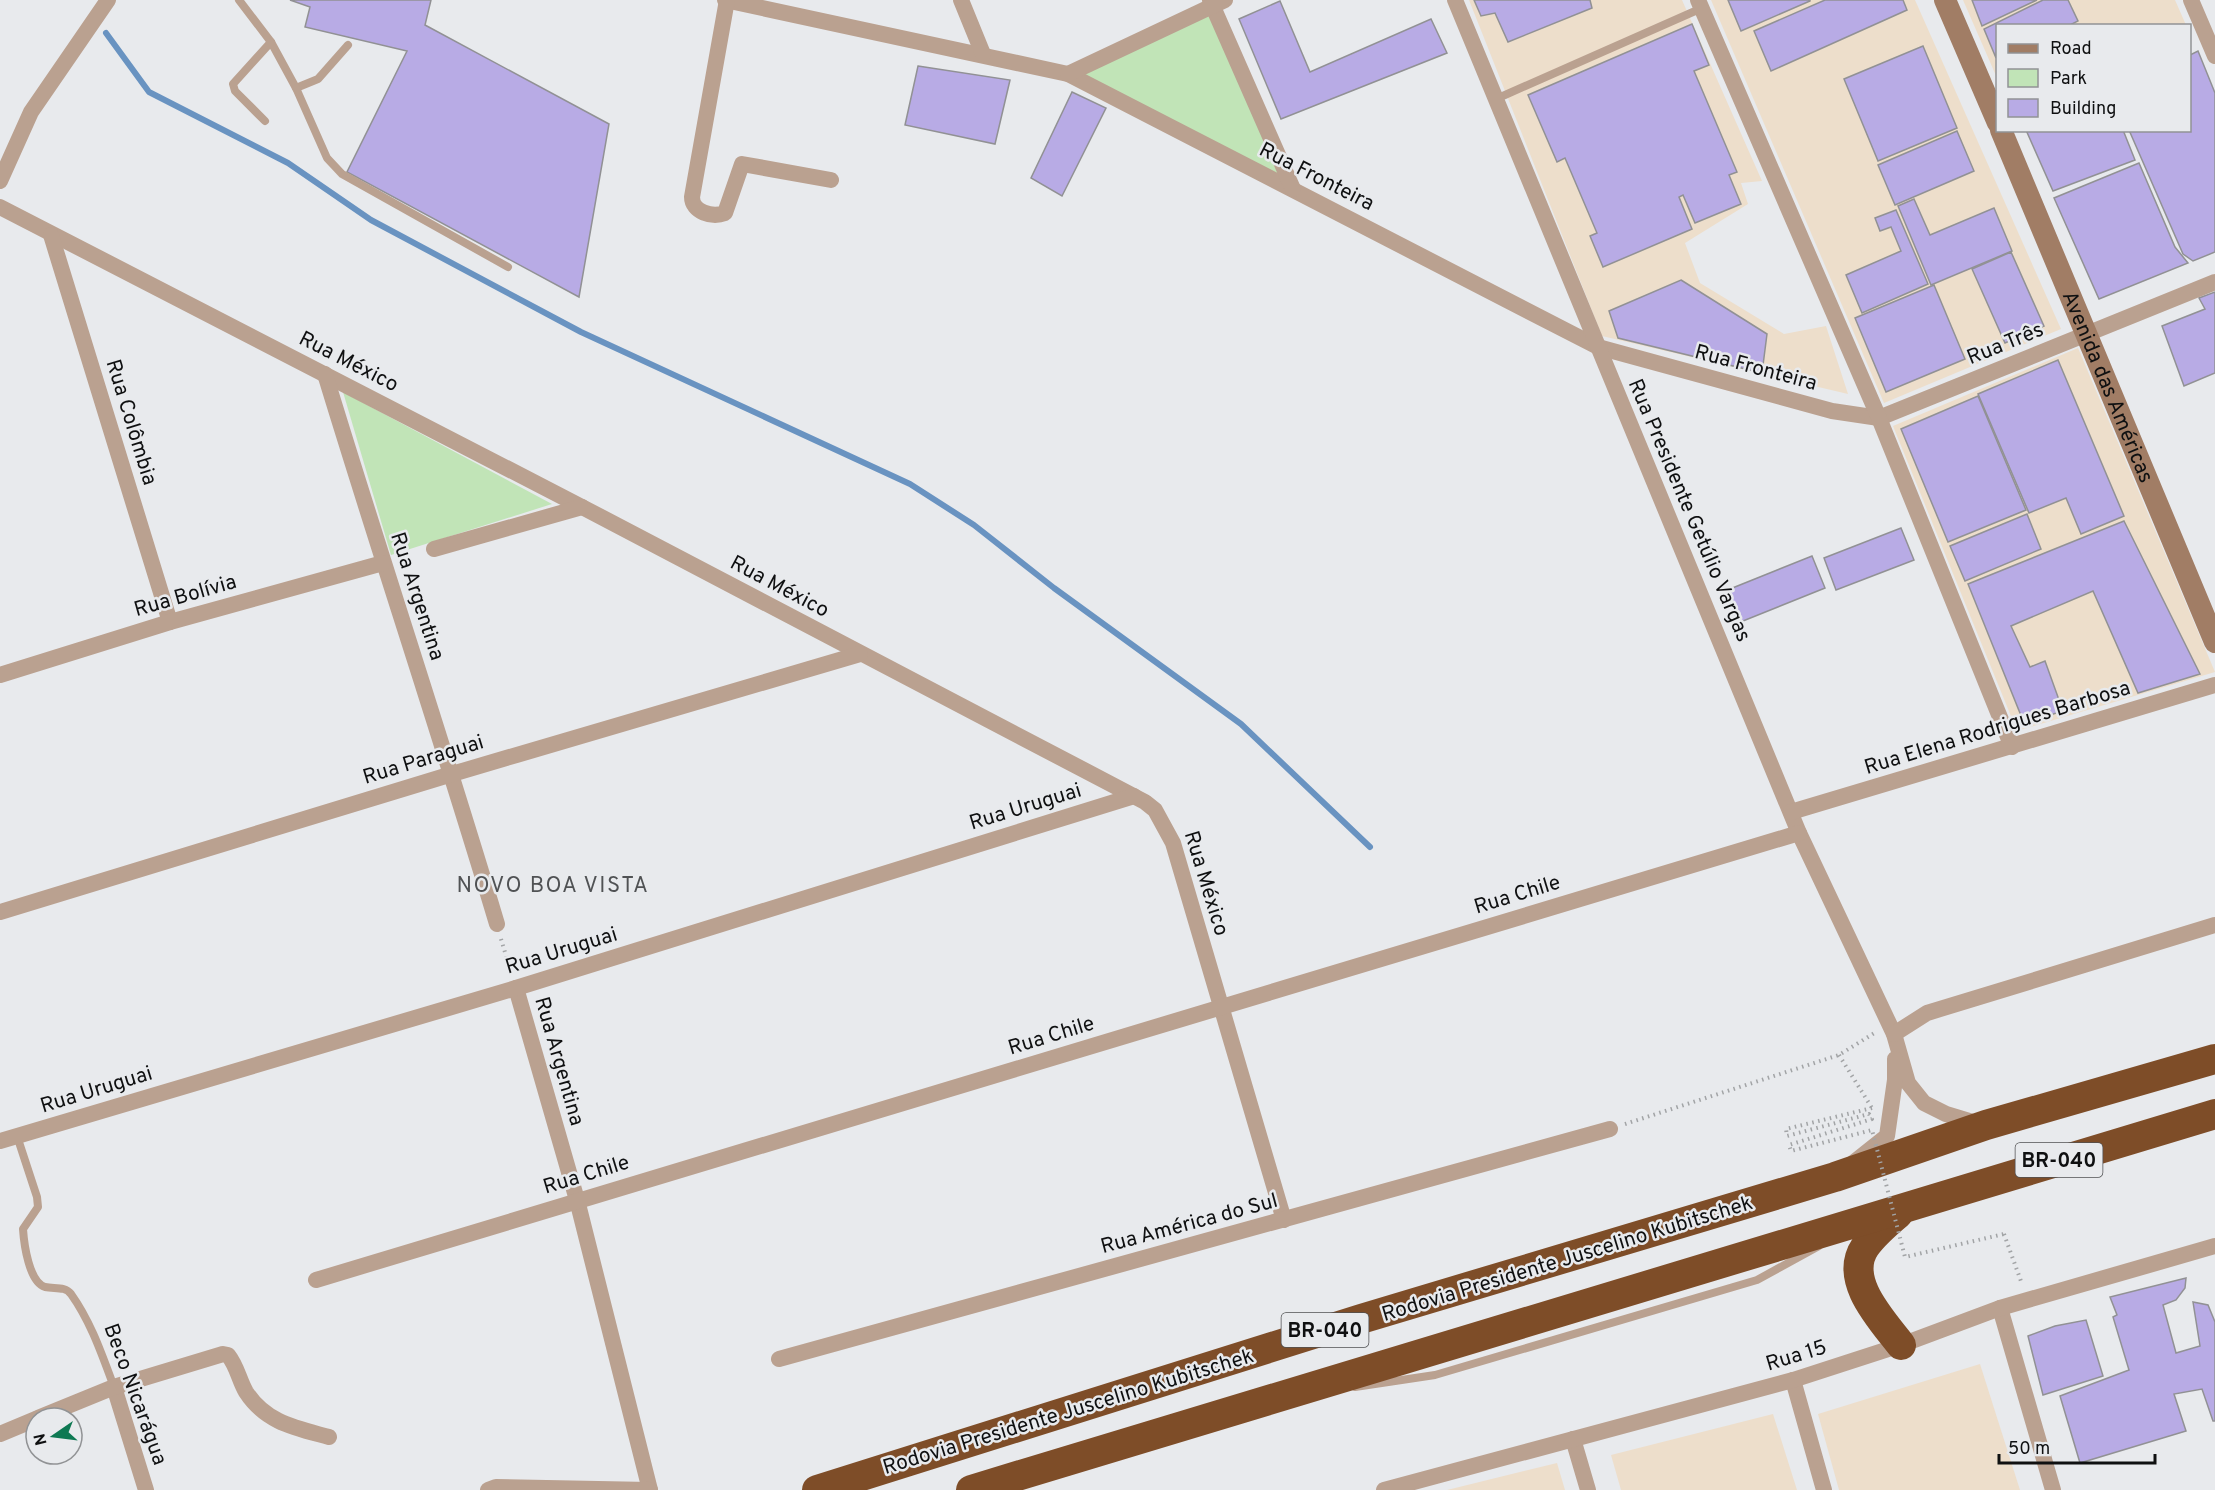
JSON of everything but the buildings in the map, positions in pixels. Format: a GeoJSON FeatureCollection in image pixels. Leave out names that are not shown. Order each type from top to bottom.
{"type":"FeatureCollection","features":[{"type":"Feature","properties":{"kind":"highway","name":"Rodovia Presidente Juscelino Kubitschek"},"geometry":{"type":"LineString","coordinates":[[816,1490],[1361,1319],[1835,1177],[1986,1125],[2215,1059]]}},
{"type":"Feature","properties":{"kind":"highway","name":"BR-040"},"geometry":{"type":"LineString","coordinates":[[972,1490],[1846,1228],[1904,1208],[2215,1114]]}},
{"type":"Feature","properties":{"kind":"highway"},"geometry":{"type":"LineString","coordinates":[[1901,1345],[1862,1290],[1859,1266],[1863,1249],[1904,1208]]}},
{"type":"Feature","properties":{"kind":"main road"},"geometry":{"type":"LineString","coordinates":[[1945,0],[1996,118]]}},
{"type":"Feature","properties":{"kind":"main road","name":"Avenida das Américas"},"geometry":{"type":"LineString","coordinates":[[2002,132],[2215,642]]}},
{"type":"Feature","properties":{"kind":"street"},"geometry":{"type":"LineString","coordinates":[[0,181],[7,142],[31,112],[108,0]]}},
{"type":"Feature","properties":{"kind":"street"},"geometry":{"type":"LineString","coordinates":[[726,0],[692,197],[694,206],[698,210],[720,215],[724,213],[742,164],[831,180]]}},
{"type":"Feature","properties":{"kind":"street","name":"Rua Fronteira"},"geometry":{"type":"LineString","coordinates":[[726,0],[1068,74],[1598,347],[1832,411],[1879,418]]}},
{"type":"Feature","properties":{"kind":"street"},"geometry":{"type":"LineString","coordinates":[[960,0],[983,54]]}},
{"type":"Feature","properties":{"kind":"street","name":"Rua Presidente Getúlio Vargas"},"geometry":{"type":"LineString","coordinates":[[1455,0],[1799,833],[1892,1029],[1908,1083],[1924,1103],[1946,1114],[1986,1125]]}},
{"type":"Feature","properties":{"kind":"street"},"geometry":{"type":"LineString","coordinates":[[2191,0],[2215,56]]}},
{"type":"Feature","properties":{"kind":"street"},"geometry":{"type":"LineString","coordinates":[[1068,74],[1215,2],[1293,189]]}},
{"type":"Feature","properties":{"kind":"street"},"geometry":{"type":"LineString","coordinates":[[1700,4],[1879,418],[2012,747]]}},
{"type":"Feature","properties":{"kind":"street","name":"Rua México"},"geometry":{"type":"LineString","coordinates":[[0,207],[582,507],[1134,796],[1155,810],[1173,843],[1284,1220]]}},
{"type":"Feature","properties":{"kind":"street","name":"Rua Colômbia"},"geometry":{"type":"LineString","coordinates":[[51,235],[170,622]]}},
{"type":"Feature","properties":{"kind":"street","name":"Rua Três"},"geometry":{"type":"LineString","coordinates":[[1879,418],[2215,282]]}},
{"type":"Feature","properties":{"kind":"street","name":"Rua Argentina"},"geometry":{"type":"LineString","coordinates":[[325,374],[383,563],[452,774],[497,924]]}},
{"type":"Feature","properties":{"kind":"street"},"geometry":{"type":"LineString","coordinates":[[434,549],[582,507]]}},
{"type":"Feature","properties":{"kind":"street","name":"Rua Bolívia"},"geometry":{"type":"LineString","coordinates":[[0,675],[170,622],[383,563]]}},
{"type":"Feature","properties":{"kind":"street","name":"Rua Paraguai"},"geometry":{"type":"LineString","coordinates":[[0,912],[452,774],[860,654]]}},
{"type":"Feature","properties":{"kind":"street","name":"Rua Elena Rodrigues Barbosa"},"geometry":{"type":"LineString","coordinates":[[1791,812],[2215,685]]}},
{"type":"Feature","properties":{"kind":"street","name":"Rua Uruguai"},"geometry":{"type":"LineString","coordinates":[[0,1141],[516,988],[1134,796]]}},
{"type":"Feature","properties":{"kind":"street","name":"Rua Chile"},"geometry":{"type":"LineString","coordinates":[[316,1280],[1799,833]]}},
{"type":"Feature","properties":{"kind":"street"},"geometry":{"type":"LineString","coordinates":[[1892,1029],[1927,1013],[2215,925]]}},
{"type":"Feature","properties":{"kind":"street","name":"Rua Argentina"},"geometry":{"type":"LineString","coordinates":[[516,988],[577,1200],[650,1490]]}},
{"type":"Feature","properties":{"kind":"street","name":"Rua Presidente Getúlio Vargas"},"geometry":{"type":"LineString","coordinates":[[1835,1177],[1887,1136],[1895,1080],[1892,1029]]}},
{"type":"Feature","properties":{"kind":"street","name":"Rua América do Sul"},"geometry":{"type":"LineString","coordinates":[[778,1359],[1610,1129]]}},
{"type":"Feature","properties":{"kind":"street","name":"Rua 15"},"geometry":{"type":"LineString","coordinates":[[1384,1490],[1793,1380],[1901,1345],[2000,1308],[2215,1246]]}},
{"type":"Feature","properties":{"kind":"street"},"geometry":{"type":"LineString","coordinates":[[2000,1308],[2053,1490]]}},
{"type":"Feature","properties":{"kind":"street"},"geometry":{"type":"LineString","coordinates":[[67,1406],[114,1387],[218,1354],[228,1355],[235,1365],[246,1392],[274,1421],[329,1437]]}},
{"type":"Feature","properties":{"kind":"street"},"geometry":{"type":"LineString","coordinates":[[1793,1380],[1824,1490]]}},
{"type":"Feature","properties":{"kind":"street","name":"Beco Nicarágua"},"geometry":{"type":"LineString","coordinates":[[114,1387],[146,1490]]}},
{"type":"Feature","properties":{"kind":"street"},"geometry":{"type":"LineString","coordinates":[[0,1434],[24,1424]]}},
{"type":"Feature","properties":{"kind":"street"},"geometry":{"type":"LineString","coordinates":[[1573,1439],[1588,1490]]}},
{"type":"Feature","properties":{"kind":"street"},"geometry":{"type":"LineString","coordinates":[[488,1490],[496,1487],[650,1490]]}},
{"type":"Feature","properties":{"kind":"lane"},"geometry":{"type":"LineString","coordinates":[[239,0],[271,42],[296,88],[327,158],[342,174],[508,267]]}},
{"type":"Feature","properties":{"kind":"lane"},"geometry":{"type":"LineString","coordinates":[[1496,99],[1700,4]]}},
{"type":"Feature","properties":{"kind":"lane"},"geometry":{"type":"LineString","coordinates":[[265,121],[235,91],[233,84],[271,42]]}},
{"type":"Feature","properties":{"kind":"lane"},"geometry":{"type":"LineString","coordinates":[[296,88],[318,79],[348,45]]}},
{"type":"Feature","properties":{"kind":"lane","name":"Beco Nicarágua"},"geometry":{"type":"LineString","coordinates":[[17,1136],[37,1197],[38,1207],[23,1229],[34,1277],[44,1287],[62,1288],[70,1293],[96,1338],[114,1387]]}},
{"type":"Feature","properties":{"kind":"path","name":"Rua Argentina"},"geometry":{"type":"LineString","coordinates":[[497,924],[516,988]]}},
{"type":"Feature","properties":{"kind":"path"},"geometry":{"type":"LineString","coordinates":[[1610,1129],[1839,1055],[1892,1029]]}},
{"type":"Feature","properties":{"kind":"path"},"geometry":{"type":"LineString","coordinates":[[1839,1055],[1872,1108],[1786,1129],[1786,1136],[1869,1114],[1872,1119],[1789,1145],[1791,1151],[1872,1130],[1905,1257],[2004,1234],[2028,1301]]}},
{"type":"Feature","properties":{"kind":"shaded area"},"geometry":{"type":"Polygon","coordinates":[[[1469,0],[1682,0],[1762,181],[1741,183],[1748,204],[1685,243],[1700,283],[1784,334],[1826,326],[1848,394],[1602,336],[1469,0]]]}},
{"type":"Feature","properties":{"kind":"shaded area"},"geometry":{"type":"Polygon","coordinates":[[[1711,0],[1915,0],[2061,329],[1884,403],[1711,0]]]}},
{"type":"Feature","properties":{"kind":"shaded area"},"geometry":{"type":"Polygon","coordinates":[[[1963,0],[2175,0],[2186,24],[1996,24],[1996,76],[1963,0]]]}},
{"type":"Feature","properties":{"kind":"shaded area"},"geometry":{"type":"Polygon","coordinates":[[[2078,348],[2215,672],[2017,731],[1893,426],[2078,348]]]}},
{"type":"Feature","properties":{"kind":"shaded area"},"geometry":{"type":"Polygon","coordinates":[[[1980,1364],[2020,1490],[1839,1490],[1818,1414],[1980,1364]]]}},
{"type":"Feature","properties":{"kind":"shaded area"},"geometry":{"type":"Polygon","coordinates":[[[1773,1414],[1797,1490],[1621,1490],[1611,1455],[1773,1414]]]}},
{"type":"Feature","properties":{"kind":"shaded area"},"geometry":{"type":"Polygon","coordinates":[[[1557,1463],[1565,1490],[1447,1490],[1557,1463]]]}},
{"type":"Feature","properties":{"kind":"green space"},"geometry":{"type":"Polygon","coordinates":[[[1212,5],[1293,189],[1068,74],[1212,5]]]}},
{"type":"Feature","properties":{"kind":"green space"},"geometry":{"type":"Polygon","coordinates":[[[343,392],[552,504],[391,555],[343,392]]]}},
{"type":"Feature","properties":{"kind":"waterway"},"geometry":{"type":"LineString","coordinates":[[106,33],[149,92],[288,163],[371,220],[581,332],[910,484],[974,525],[1054,588],[1241,724],[1370,847]]}},
{"type":"Feature","properties":{"kind":"district","name":"NOVO BOA VISTA"},"geometry":{"type":"Point","coordinates":[553,884]}}]}
